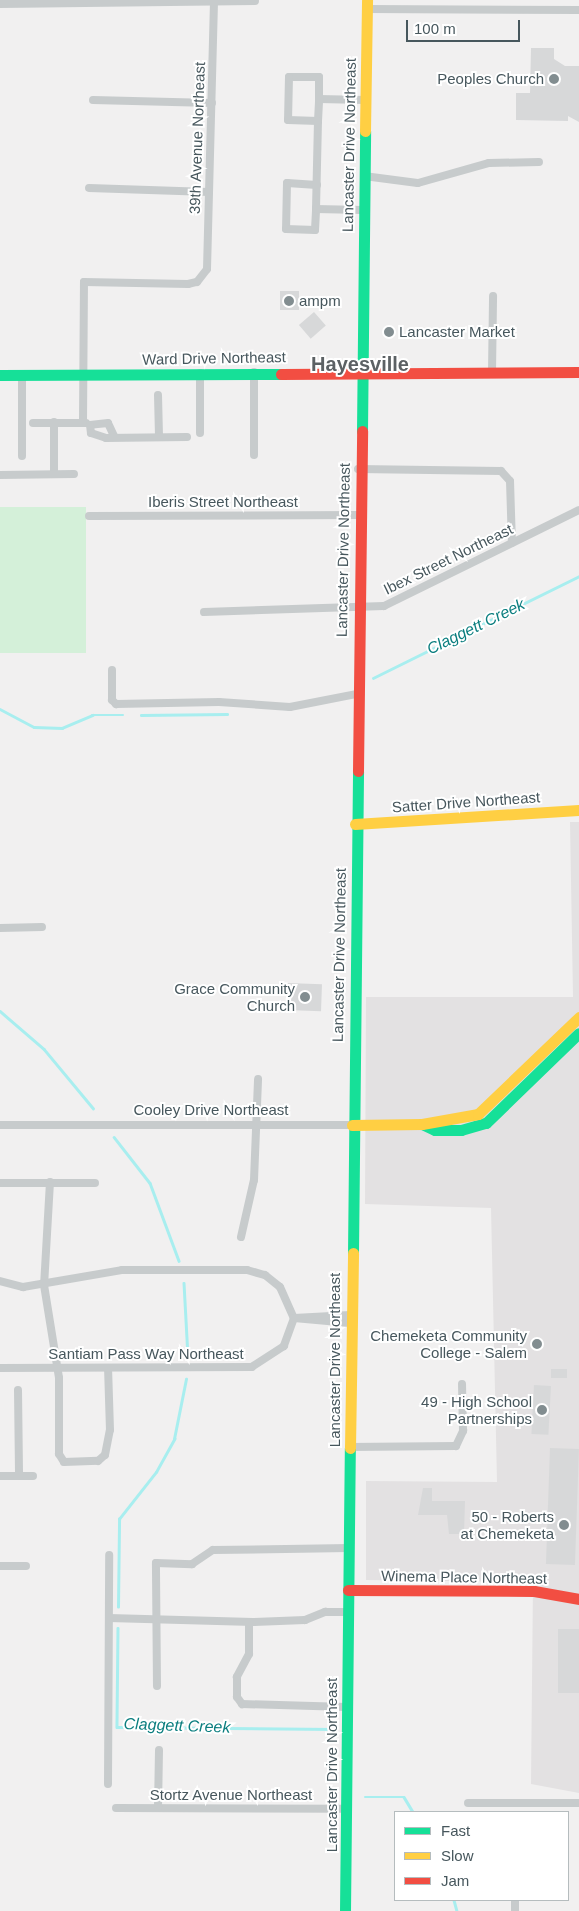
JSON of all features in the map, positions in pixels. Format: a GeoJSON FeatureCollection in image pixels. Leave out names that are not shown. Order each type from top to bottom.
{"type":"FeatureCollection","features":[{"type":"Feature","properties":{"kind":"main road","name":"Lancaster Drive Northeast"},"geometry":{"type":"LineString","coordinates":[[345,1911],[359,372],[367,4]]}},
{"type":"Feature","properties":{"kind":"main road","name":"Ward Drive Northeast"},"geometry":{"type":"LineString","coordinates":[[0,375],[254,372],[579,372]]}},
{"type":"Feature","properties":{"kind":"main road","name":"Satter Drive Northeast"},"geometry":{"type":"LineString","coordinates":[[355,824],[579,810]]}},
{"type":"Feature","properties":{"kind":"main road","name":"Cooley Drive Northeast"},"geometry":{"type":"LineString","coordinates":[[352,1125],[422,1124],[485,1110],[579,1017]]}},
{"type":"Feature","properties":{"kind":"main road","name":"Cooley Drive Northeast"},"geometry":{"type":"LineString","coordinates":[[422,1124],[435,1130],[461,1130],[486,1123],[579,1034]]}},
{"type":"Feature","properties":{"kind":"main road","name":"Winema Place Northeast"},"geometry":{"type":"LineString","coordinates":[[348,1590],[534,1591],[579,1599]]}},
{"type":"Feature","properties":{"kind":"street"},"geometry":{"type":"LineString","coordinates":[[0,4],[255,0]]}},
{"type":"Feature","properties":{"kind":"street","name":"39th Avenue Northeast"},"geometry":{"type":"LineString","coordinates":[[82,374],[84,282],[188,284],[204,276],[209,192],[214,1]]}},
{"type":"Feature","properties":{"kind":"street"},"geometry":{"type":"LineString","coordinates":[[367,4],[579,10]]}},
{"type":"Feature","properties":{"kind":"street"},"geometry":{"type":"LineString","coordinates":[[317,185],[287,184],[286,229],[316,230],[318,150],[319,77],[289,77],[288,120],[318,121]]}},
{"type":"Feature","properties":{"kind":"street"},"geometry":{"type":"LineString","coordinates":[[319,99],[365,100]]}},
{"type":"Feature","properties":{"kind":"street"},"geometry":{"type":"LineString","coordinates":[[93,100],[212,102]]}},
{"type":"Feature","properties":{"kind":"street"},"geometry":{"type":"LineString","coordinates":[[364,176],[418,183],[489,163],[539,162]]}},
{"type":"Feature","properties":{"kind":"street"},"geometry":{"type":"LineString","coordinates":[[89,188],[209,192]]}},
{"type":"Feature","properties":{"kind":"street"},"geometry":{"type":"LineString","coordinates":[[316,209],[362,210]]}},
{"type":"Feature","properties":{"kind":"street"},"geometry":{"type":"LineString","coordinates":[[492,372],[493,296]]}},
{"type":"Feature","properties":{"kind":"street"},"geometry":{"type":"LineString","coordinates":[[254,372],[254,455]]}},
{"type":"Feature","properties":{"kind":"street"},"geometry":{"type":"LineString","coordinates":[[200,373],[200,433]]}},
{"type":"Feature","properties":{"kind":"street"},"geometry":{"type":"LineString","coordinates":[[82,374],[86,423],[95,436],[187,437]]}},
{"type":"Feature","properties":{"kind":"street"},"geometry":{"type":"LineString","coordinates":[[22,375],[22,456]]}},
{"type":"Feature","properties":{"kind":"street"},"geometry":{"type":"LineString","coordinates":[[158,395],[159,437]]}},
{"type":"Feature","properties":{"kind":"street"},"geometry":{"type":"LineString","coordinates":[[54,422],[54,474]]}},
{"type":"Feature","properties":{"kind":"street"},"geometry":{"type":"LineString","coordinates":[[33,423],[108,422],[114,436]]}},
{"type":"Feature","properties":{"kind":"street"},"geometry":{"type":"LineString","coordinates":[[358,469],[494,468],[507,475],[512,543]]}},
{"type":"Feature","properties":{"kind":"street"},"geometry":{"type":"LineString","coordinates":[[0,475],[74,474]]}},
{"type":"Feature","properties":{"kind":"street","name":"Ibex Street Northeast"},"geometry":{"type":"LineString","coordinates":[[204,612],[357,609],[384,606],[579,510]]}},
{"type":"Feature","properties":{"kind":"street","name":"Iberis Street Northeast"},"geometry":{"type":"LineString","coordinates":[[89,516],[358,515]]}},
{"type":"Feature","properties":{"kind":"street"},"geometry":{"type":"LineString","coordinates":[[112,670],[112,700],[116,704],[219,702],[290,708],[356,694]]}},
{"type":"Feature","properties":{"kind":"street"},"geometry":{"type":"LineString","coordinates":[[0,928],[42,927]]}},
{"type":"Feature","properties":{"kind":"street"},"geometry":{"type":"LineString","coordinates":[[241,1236],[254,1180],[258,1079]]}},
{"type":"Feature","properties":{"kind":"street","name":"Cooley Drive Northeast"},"geometry":{"type":"LineString","coordinates":[[0,1125],[352,1125]]}},
{"type":"Feature","properties":{"kind":"street"},"geometry":{"type":"LineString","coordinates":[[50,1182],[44,1285],[57,1367],[59,1454],[64,1462],[98,1461],[105,1455],[110,1430],[108,1368]]}},
{"type":"Feature","properties":{"kind":"street"},"geometry":{"type":"LineString","coordinates":[[0,1183],[95,1183]]}},
{"type":"Feature","properties":{"kind":"street"},"geometry":{"type":"LineString","coordinates":[[0,1281],[44,1285],[122,1270],[247,1270],[265,1276],[280,1287],[294,1318],[350,1319]]}},
{"type":"Feature","properties":{"kind":"street","name":"Santiam Pass Way Northeast"},"geometry":{"type":"LineString","coordinates":[[0,1368],[252,1367],[284,1346],[294,1318]]}},
{"type":"Feature","properties":{"kind":"street"},"geometry":{"type":"LineString","coordinates":[[349,1447],[456,1446],[463,1431],[462,1384]]}},
{"type":"Feature","properties":{"kind":"street"},"geometry":{"type":"LineString","coordinates":[[18,1390],[19,1476]]}},
{"type":"Feature","properties":{"kind":"street"},"geometry":{"type":"LineString","coordinates":[[0,1476],[32,1476]]}},
{"type":"Feature","properties":{"kind":"street"},"geometry":{"type":"LineString","coordinates":[[158,1686],[156,1563],[192,1564],[213,1550],[348,1548]]}},
{"type":"Feature","properties":{"kind":"street"},"geometry":{"type":"LineString","coordinates":[[108,1784],[110,1555]]}},
{"type":"Feature","properties":{"kind":"street"},"geometry":{"type":"LineString","coordinates":[[0,1566],[26,1566]]}},
{"type":"Feature","properties":{"kind":"street"},"geometry":{"type":"LineString","coordinates":[[110,1618],[248,1622],[305,1620],[325,1612],[348,1612]]}},
{"type":"Feature","properties":{"kind":"street"},"geometry":{"type":"LineString","coordinates":[[248,1622],[248,1654],[237,1677],[236,1698],[242,1704],[347,1707]]}},
{"type":"Feature","properties":{"kind":"street"},"geometry":{"type":"LineString","coordinates":[[158,1808],[159,1750]]}},
{"type":"Feature","properties":{"kind":"street"},"geometry":{"type":"LineString","coordinates":[[468,1803],[579,1803]]}},
{"type":"Feature","properties":{"kind":"street"},"geometry":{"type":"LineString","coordinates":[[516,1803],[516,1811]]}},
{"type":"Feature","properties":{"kind":"street","name":"Stortz Avenue Northeast"},"geometry":{"type":"LineString","coordinates":[[116,1808],[346,1809]]}},
{"type":"Feature","properties":{"kind":"shaded area","name":"Chemeketa Community College - Salem"},"geometry":{"type":"Polygon","coordinates":[[[570,822],[579,822],[579,1793],[531,1784],[533,1582],[366,1580],[366,1481],[497,1482],[491,1208],[365,1204],[366,997],[573,997],[570,822]]]}},
{"type":"Feature","properties":{"kind":"green space"},"geometry":{"type":"Polygon","coordinates":[[[0,507],[86,507],[86,653],[0,653],[0,507]]]}},
{"type":"Feature","properties":{"kind":"building","name":"Peoples Church"},"geometry":{"type":"Polygon","coordinates":[[[531,48],[554,48],[554,59],[565,66],[579,66],[579,122],[568,116],[568,121],[516,120],[516,93],[530,93],[531,48]]]}},
{"type":"Feature","properties":{"kind":"building","name":"ampm"},"geometry":{"type":"Polygon","coordinates":[[[280,291],[299,291],[299,310],[280,310],[280,291]]]}},
{"type":"Feature","properties":{"kind":"building"},"geometry":{"type":"Polygon","coordinates":[[[314,312],[326,326],[311,339],[299,325],[314,312]]]}},
{"type":"Feature","properties":{"kind":"building","name":"Grace Community Church"},"geometry":{"type":"Polygon","coordinates":[[[287,983],[322,984],[321,1011],[286,1010],[287,983]]]}},
{"type":"Feature","properties":{"kind":"building"},"geometry":{"type":"Polygon","coordinates":[[[551,1369],[567,1369],[567,1378],[551,1378],[551,1369]]]}},
{"type":"Feature","properties":{"kind":"building","name":"49 - High School Partnerships"},"geometry":{"type":"Polygon","coordinates":[[[534,1385],[551,1386],[548,1435],[531,1434],[534,1385]]]}},
{"type":"Feature","properties":{"kind":"building","name":"50 - Roberts at Chemeketa"},"geometry":{"type":"Polygon","coordinates":[[[550,1448],[579,1449],[575,1565],[546,1564],[550,1448]]]}},
{"type":"Feature","properties":{"kind":"building"},"geometry":{"type":"Polygon","coordinates":[[[423,1488],[432,1488],[432,1501],[465,1501],[464,1534],[449,1534],[447,1515],[418,1515],[423,1488]]]}},
{"type":"Feature","properties":{"kind":"building"},"geometry":{"type":"Polygon","coordinates":[[[558,1629],[579,1629],[579,1693],[558,1693],[558,1629]]]}},
{"type":"Feature","properties":{"kind":"waterway","name":"Claggett Creek"},"geometry":{"type":"LineString","coordinates":[[373,678],[579,576]]}},
{"type":"Feature","properties":{"kind":"waterway","name":"Claggett Creek"},"geometry":{"type":"LineString","coordinates":[[0,709],[34,727],[62,728],[92,715],[123,715]]}},
{"type":"Feature","properties":{"kind":"waterway","name":"Claggett Creek"},"geometry":{"type":"LineString","coordinates":[[141,715],[227,714]]}},
{"type":"Feature","properties":{"kind":"waterway","name":"Claggett Creek"},"geometry":{"type":"LineString","coordinates":[[0,1011],[44,1049],[93,1108]]}},
{"type":"Feature","properties":{"kind":"waterway","name":"Claggett Creek"},"geometry":{"type":"LineString","coordinates":[[114,1137],[150,1183],[179,1261]]}},
{"type":"Feature","properties":{"kind":"waterway","name":"Claggett Creek"},"geometry":{"type":"LineString","coordinates":[[184,1283],[188,1357]]}},
{"type":"Feature","properties":{"kind":"waterway","name":"Claggett Creek"},"geometry":{"type":"LineString","coordinates":[[118,1607],[119,1519],[156,1472],[174,1439],[186,1379]]}},
{"type":"Feature","properties":{"kind":"waterway","name":"Claggett Creek"},"geometry":{"type":"LineString","coordinates":[[118,1628],[117,1727],[334,1729]]}},
{"type":"Feature","properties":{"kind":"waterway","name":"Claggett Creek"},"geometry":{"type":"LineString","coordinates":[[365,1797],[404,1797],[412,1811]]}},
{"type":"Feature","properties":{"kind":"waterway","name":"Claggett Creek"},"geometry":{"type":"LineString","coordinates":[[454,1901],[457,1911]]}},
{"type":"Feature","properties":{"kind":"traffic: fast"},"geometry":{"type":"LineString","coordinates":[[362,431],[365,131]]}},
{"type":"Feature","properties":{"kind":"traffic: fast"},"geometry":{"type":"LineString","coordinates":[[0,375],[281,374]]}},
{"type":"Feature","properties":{"kind":"traffic: fast"},"geometry":{"type":"LineString","coordinates":[[353,1253],[358,771]]}},
{"type":"Feature","properties":{"kind":"traffic: fast"},"geometry":{"type":"LineString","coordinates":[[422,1124],[435,1130],[461,1130],[486,1123],[579,1033]]}},
{"type":"Feature","properties":{"kind":"traffic: fast"},"geometry":{"type":"LineString","coordinates":[[345,1911],[350,1448]]}},
{"type":"Feature","properties":{"kind":"traffic: slow"},"geometry":{"type":"LineString","coordinates":[[365,131],[367,0]]}},
{"type":"Feature","properties":{"kind":"traffic: slow"},"geometry":{"type":"LineString","coordinates":[[355,824],[579,810]]}},
{"type":"Feature","properties":{"kind":"traffic: slow"},"geometry":{"type":"LineString","coordinates":[[352,1125],[422,1124],[478,1114],[579,1017]]}},
{"type":"Feature","properties":{"kind":"traffic: slow"},"geometry":{"type":"LineString","coordinates":[[350,1448],[353,1253]]}},
{"type":"Feature","properties":{"kind":"traffic: jam"},"geometry":{"type":"LineString","coordinates":[[281,374],[579,372]]}},
{"type":"Feature","properties":{"kind":"traffic: jam"},"geometry":{"type":"LineString","coordinates":[[358,771],[362,431]]}},
{"type":"Feature","properties":{"kind":"traffic: jam"},"geometry":{"type":"LineString","coordinates":[[348,1590],[534,1591],[579,1599]]}},
{"type":"Feature","properties":{"kind":"place","name":"Peoples Church"},"geometry":{"type":"Point","coordinates":[554,79]}},
{"type":"Feature","properties":{"kind":"place","name":"ampm"},"geometry":{"type":"Point","coordinates":[289,301]}},
{"type":"Feature","properties":{"kind":"place","name":"Lancaster Market"},"geometry":{"type":"Point","coordinates":[389,332]}},
{"type":"Feature","properties":{"kind":"place","name":"Grace Community Church"},"geometry":{"type":"Point","coordinates":[305,997]}},
{"type":"Feature","properties":{"kind":"place","name":"Chemeketa Community College - Salem"},"geometry":{"type":"Point","coordinates":[537,1344]}},
{"type":"Feature","properties":{"kind":"place","name":"49 - High School Partnerships"},"geometry":{"type":"Point","coordinates":[542,1410]}},
{"type":"Feature","properties":{"kind":"place","name":"50 - Roberts at Chemeketa"},"geometry":{"type":"Point","coordinates":[564,1525]}},
{"type":"Feature","properties":{"kind":"district","name":"Hayesville"},"geometry":{"type":"Point","coordinates":[360,364]}}]}
